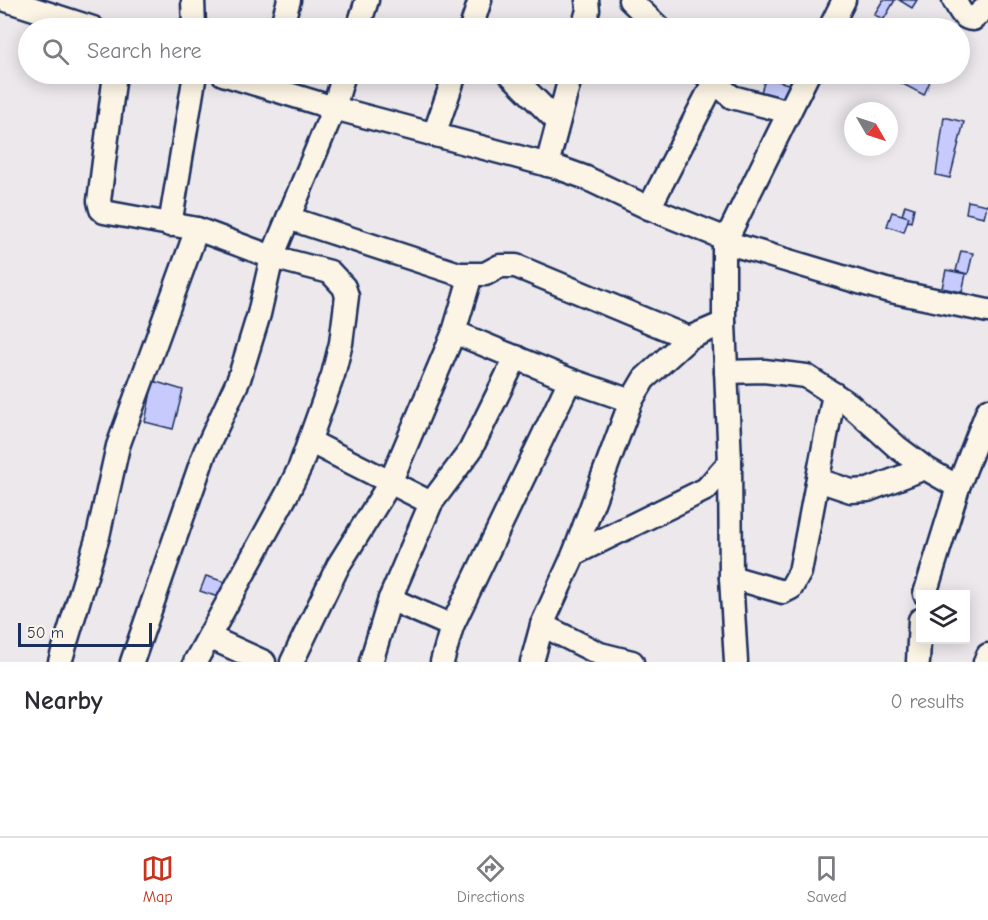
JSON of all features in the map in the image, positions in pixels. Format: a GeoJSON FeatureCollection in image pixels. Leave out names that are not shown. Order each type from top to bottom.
{"type":"FeatureCollection","features":[{"type":"Feature","properties":{"kind":"street"},"geometry":{"type":"LineString","coordinates":[[6,0],[60,8],[76,18]]}},
{"type":"Feature","properties":{"kind":"street"},"geometry":{"type":"LineString","coordinates":[[193,0],[194,18]]}},
{"type":"Feature","properties":{"kind":"street"},"geometry":{"type":"LineString","coordinates":[[284,18],[289,0]]}},
{"type":"Feature","properties":{"kind":"street"},"geometry":{"type":"LineString","coordinates":[[361,18],[367,0]]}},
{"type":"Feature","properties":{"kind":"street"},"geometry":{"type":"LineString","coordinates":[[475,18],[480,0]]}},
{"type":"Feature","properties":{"kind":"street"},"geometry":{"type":"LineString","coordinates":[[586,18],[587,0]]}},
{"type":"Feature","properties":{"kind":"street"},"geometry":{"type":"LineString","coordinates":[[630,0],[649,18]]}},
{"type":"Feature","properties":{"kind":"street"},"geometry":{"type":"LineString","coordinates":[[835,18],[844,0]]}},
{"type":"Feature","properties":{"kind":"street"},"geometry":{"type":"LineString","coordinates":[[954,0],[966,18]]}},
{"type":"Feature","properties":{"kind":"street"},"geometry":{"type":"LineString","coordinates":[[970,19],[987,8]]}},
{"type":"Feature","properties":{"kind":"street"},"geometry":{"type":"LineString","coordinates":[[114,84],[99,201],[104,212],[197,229],[272,257],[330,272],[344,287],[346,296],[341,343],[333,375],[309,441],[287,494],[195,662]]}},
{"type":"Feature","properties":{"kind":"street"},"geometry":{"type":"LineString","coordinates":[[170,225],[193,84]]}},
{"type":"Feature","properties":{"kind":"street"},"geometry":{"type":"LineString","coordinates":[[277,84],[334,108],[584,177],[724,240],[886,290],[988,311]]}},
{"type":"Feature","properties":{"kind":"street"},"geometry":{"type":"LineString","coordinates":[[132,662],[205,452],[239,379],[259,314],[272,257],[334,108],[341,84]]}},
{"type":"Feature","properties":{"kind":"street"},"geometry":{"type":"LineString","coordinates":[[434,135],[452,84]]}},
{"type":"Feature","properties":{"kind":"street"},"geometry":{"type":"LineString","coordinates":[[520,84],[558,122]]}},
{"type":"Feature","properties":{"kind":"street"},"geometry":{"type":"LineString","coordinates":[[547,165],[568,84]]}},
{"type":"Feature","properties":{"kind":"street"},"geometry":{"type":"LineString","coordinates":[[649,208],[707,84]]}},
{"type":"Feature","properties":{"kind":"street"},"geometry":{"type":"LineString","coordinates":[[717,84],[732,97],[789,112]]}},
{"type":"Feature","properties":{"kind":"street"},"geometry":{"type":"LineString","coordinates":[[736,662],[731,577],[724,240],[803,84]]}},
{"type":"Feature","properties":{"kind":"street"},"geometry":{"type":"LineString","coordinates":[[288,218],[459,274],[484,274],[500,266],[516,266],[689,338]]}},
{"type":"Feature","properties":{"kind":"street"},"geometry":{"type":"LineString","coordinates":[[60,662],[98,536],[118,446],[197,229]]}},
{"type":"Feature","properties":{"kind":"street"},"geometry":{"type":"LineString","coordinates":[[292,662],[338,566],[390,483],[454,332],[471,275]]}},
{"type":"Feature","properties":{"kind":"street"},"geometry":{"type":"LineString","coordinates":[[532,662],[542,625],[574,554],[631,401],[644,379],[689,338],[724,323]]}},
{"type":"Feature","properties":{"kind":"street"},"geometry":{"type":"LineString","coordinates":[[454,332],[570,380],[631,401]]}},
{"type":"Feature","properties":{"kind":"street"},"geometry":{"type":"LineString","coordinates":[[371,662],[390,599],[431,503],[470,452],[516,357]]}},
{"type":"Feature","properties":{"kind":"street"},"geometry":{"type":"LineString","coordinates":[[726,372],[764,371],[806,376],[834,394],[925,468],[958,488]]}},
{"type":"Feature","properties":{"kind":"street"},"geometry":{"type":"LineString","coordinates":[[442,662],[452,626],[570,380]]}},
{"type":"Feature","properties":{"kind":"street"},"geometry":{"type":"LineString","coordinates":[[731,577],[783,592],[791,588],[800,573],[834,394]]}},
{"type":"Feature","properties":{"kind":"street"},"geometry":{"type":"LineString","coordinates":[[926,590],[958,488],[988,410]]}},
{"type":"Feature","properties":{"kind":"street"},"geometry":{"type":"LineString","coordinates":[[309,441],[431,503]]}},
{"type":"Feature","properties":{"kind":"street"},"geometry":{"type":"LineString","coordinates":[[574,554],[706,489],[730,462]]}},
{"type":"Feature","properties":{"kind":"street"},"geometry":{"type":"LineString","coordinates":[[818,480],[851,491],[868,490],[881,487],[925,468]]}},
{"type":"Feature","properties":{"kind":"street"},"geometry":{"type":"LineString","coordinates":[[390,599],[452,626]]}},
{"type":"Feature","properties":{"kind":"street"},"geometry":{"type":"LineString","coordinates":[[542,625],[600,654],[632,662]]}},
{"type":"Feature","properties":{"kind":"street"},"geometry":{"type":"LineString","coordinates":[[209,637],[264,662]]}},
{"type":"Feature","properties":{"kind":"street"},"geometry":{"type":"LineString","coordinates":[[918,662],[919,644]]}},
{"type":"Feature","properties":{"kind":"street"},"geometry":{"type":"LineString","coordinates":[[985,662],[988,655]]}},
{"type":"Feature","properties":{"kind":"building"},"geometry":{"type":"Polygon","coordinates":[[[883,0],[895,0],[885,18],[874,15],[883,0]]]}},
{"type":"Feature","properties":{"kind":"building"},"geometry":{"type":"Polygon","coordinates":[[[899,0],[917,0],[912,8],[899,0]]]}},
{"type":"Feature","properties":{"kind":"building"},"geometry":{"type":"Polygon","coordinates":[[[764,84],[788,84],[797,87],[789,106],[760,95],[764,84]]]}},
{"type":"Feature","properties":{"kind":"building"},"geometry":{"type":"Polygon","coordinates":[[[903,84],[929,84],[924,95],[903,84]]]}},
{"type":"Feature","properties":{"kind":"building"},"geometry":{"type":"Polygon","coordinates":[[[944,117],[964,122],[950,178],[936,175],[944,117]]]}},
{"type":"Feature","properties":{"kind":"building"},"geometry":{"type":"Polygon","coordinates":[[[968,201],[987,205],[984,217],[966,213],[968,201]]]}},
{"type":"Feature","properties":{"kind":"building"},"geometry":{"type":"Polygon","coordinates":[[[905,205],[914,208],[911,222],[901,219],[905,205]]]}},
{"type":"Feature","properties":{"kind":"building"},"geometry":{"type":"Polygon","coordinates":[[[892,212],[909,217],[904,232],[887,226],[892,212]]]}},
{"type":"Feature","properties":{"kind":"building"},"geometry":{"type":"Polygon","coordinates":[[[961,251],[973,253],[968,274],[956,271],[961,251]]]}},
{"type":"Feature","properties":{"kind":"building"},"geometry":{"type":"Polygon","coordinates":[[[946,270],[966,274],[962,292],[942,288],[946,270]]]}},
{"type":"Feature","properties":{"kind":"building"},"geometry":{"type":"Polygon","coordinates":[[[153,381],[183,390],[173,429],[145,422],[153,381]]]}},
{"type":"Feature","properties":{"kind":"building"},"geometry":{"type":"Polygon","coordinates":[[[206,576],[235,585],[230,601],[200,591],[206,576]]]}}]}
